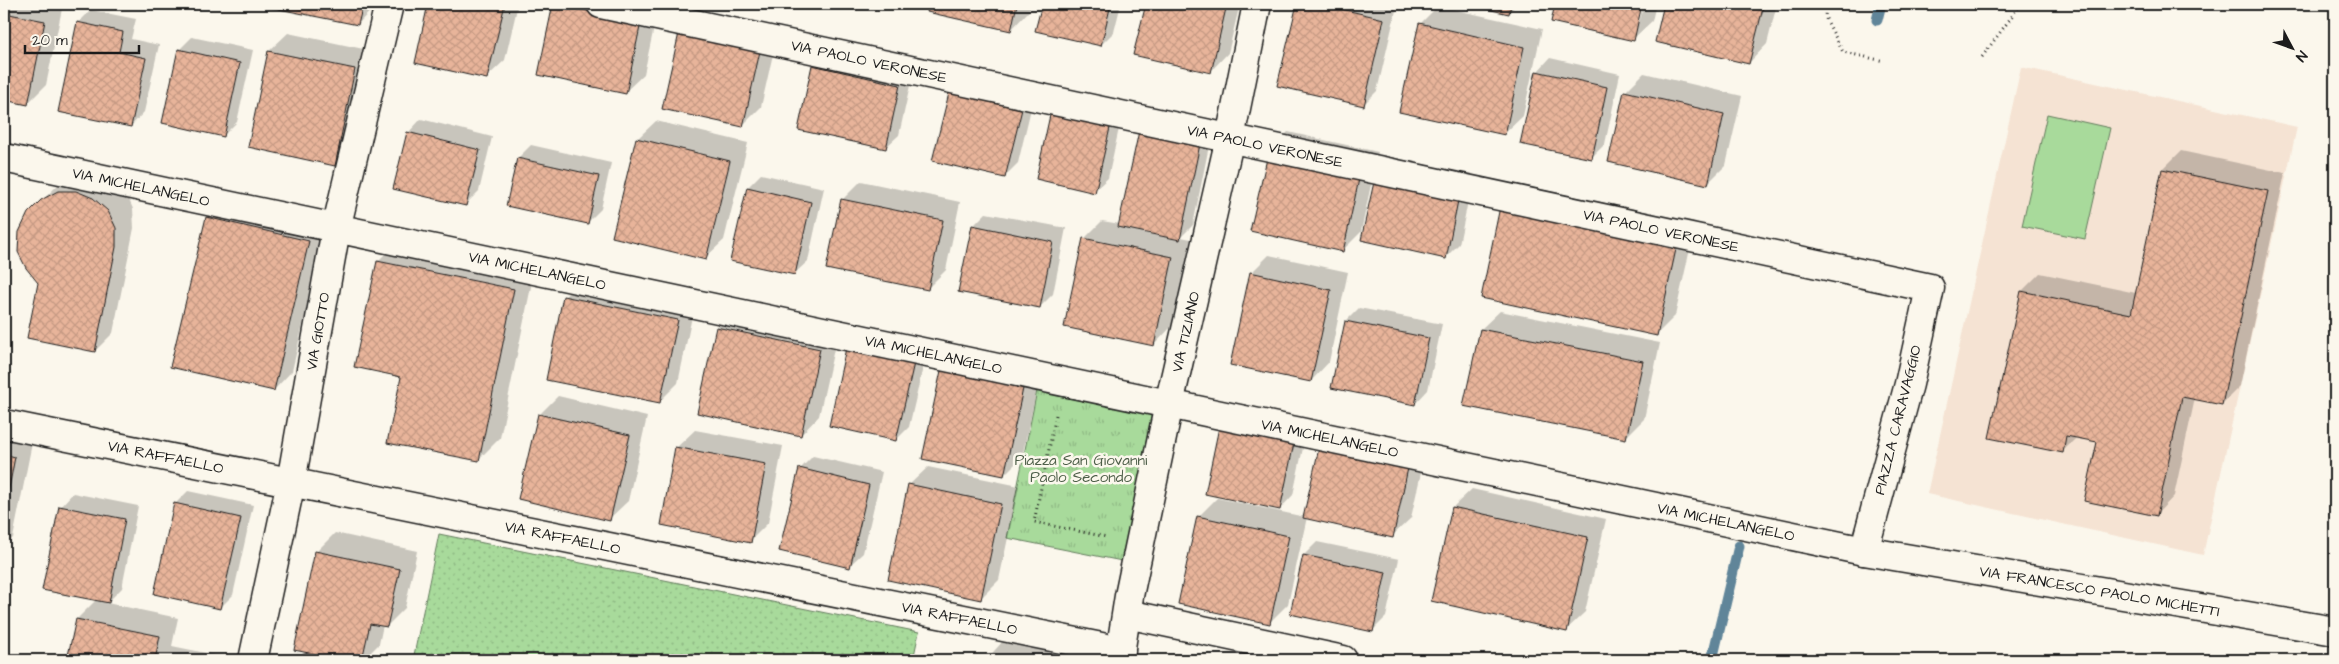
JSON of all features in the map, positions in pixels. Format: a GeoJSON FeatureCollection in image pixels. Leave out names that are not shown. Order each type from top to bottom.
{"type":"FeatureCollection","features":[{"type":"Feature","properties":{"kind":"street","name":"VIA GIOTTO"},"geometry":{"type":"LineString","coordinates":[[253,660],[291,482],[336,229],[389,4]]}},
{"type":"Feature","properties":{"kind":"street","name":"VIA PAOLO VERONESE"},"geometry":{"type":"LineString","coordinates":[[601,4],[1930,288]]}},
{"type":"Feature","properties":{"kind":"street","name":"VIA TIZIANO"},"geometry":{"type":"LineString","coordinates":[[1120,656],[1140,544],[1169,404],[1230,138],[1257,4]]}},
{"type":"Feature","properties":{"kind":"street","name":"VIA MICHELANGELO"},"geometry":{"type":"LineString","coordinates":[[4,158],[1864,551]]}},
{"type":"Feature","properties":{"kind":"street","name":"PIAZZA CARAVAGGIO"},"geometry":{"type":"LineString","coordinates":[[1864,551],[1909,384],[1930,288]]}},
{"type":"Feature","properties":{"kind":"street","name":"VIA RAFFAELLO"},"geometry":{"type":"LineString","coordinates":[[4,424],[291,482],[1120,656]]}},
{"type":"Feature","properties":{"kind":"street","name":"VIA FRANCESCO PAOLO MICHETTI"},"geometry":{"type":"LineString","coordinates":[[1864,551],[2335,631]]}},
{"type":"Feature","properties":{"kind":"street"},"geometry":{"type":"LineString","coordinates":[[1127,614],[1343,660]]}},
{"type":"Feature","properties":{"kind":"path"},"geometry":{"type":"LineString","coordinates":[[1826,4],[1825,17],[1843,52],[1884,61]]}},
{"type":"Feature","properties":{"kind":"path"},"geometry":{"type":"LineString","coordinates":[[1982,57],[2021,4]]}},
{"type":"Feature","properties":{"kind":"path"},"geometry":{"type":"LineString","coordinates":[[1063,382],[1034,522],[1140,544]]}},
{"type":"Feature","properties":{"kind":"shaded area"},"geometry":{"type":"Polygon","coordinates":[[[2021,67],[2297,127],[2203,555],[1927,494],[2021,67]]]}},
{"type":"Feature","properties":{"kind":"green space"},"geometry":{"type":"Polygon","coordinates":[[[2047,114],[2110,128],[2085,239],[2022,226],[2047,114]]]}},
{"type":"Feature","properties":{"kind":"green space","name":"Piazza San Giovanni Paolo Secondo"},"geometry":{"type":"Polygon","coordinates":[[[1040,376],[1155,399],[1122,561],[1007,538],[1040,376]]]}},
{"type":"Feature","properties":{"kind":"green space"},"geometry":{"type":"Polygon","coordinates":[[[439,534],[919,632],[913,660],[413,660],[439,534]]]}},
{"type":"Feature","properties":{"kind":"building"},"geometry":{"type":"Polygon","coordinates":[[[254,4],[363,4],[358,25],[254,4]]]}},
{"type":"Feature","properties":{"kind":"building"},"geometry":{"type":"Polygon","coordinates":[[[428,4],[505,4],[487,79],[415,63],[428,4]]]}},
{"type":"Feature","properties":{"kind":"building"},"geometry":{"type":"Polygon","coordinates":[[[553,4],[641,22],[626,94],[538,75],[553,4]]]}},
{"type":"Feature","properties":{"kind":"building"},"geometry":{"type":"Polygon","coordinates":[[[929,4],[1017,4],[1011,31],[927,12],[929,4]]]}},
{"type":"Feature","properties":{"kind":"building"},"geometry":{"type":"Polygon","coordinates":[[[1042,4],[1111,4],[1101,46],[1035,31],[1042,4]]]}},
{"type":"Feature","properties":{"kind":"building"},"geometry":{"type":"Polygon","coordinates":[[[1146,4],[1227,4],[1211,73],[1133,55],[1146,4]]]}},
{"type":"Feature","properties":{"kind":"building"},"geometry":{"type":"Polygon","coordinates":[[[1297,4],[1320,4],[1384,19],[1364,106],[1277,86],[1297,4]]]}},
{"type":"Feature","properties":{"kind":"building"},"geometry":{"type":"Polygon","coordinates":[[[1465,4],[1511,4],[1509,14],[1465,4]]]}},
{"type":"Feature","properties":{"kind":"building"},"geometry":{"type":"Polygon","coordinates":[[[1555,4],[1642,4],[1634,41],[1551,22],[1555,4]]]}},
{"type":"Feature","properties":{"kind":"building"},"geometry":{"type":"Polygon","coordinates":[[[1664,4],[1764,4],[1749,64],[1655,42],[1664,4]]]}},
{"type":"Feature","properties":{"kind":"building"},"geometry":{"type":"Polygon","coordinates":[[[4,13],[45,21],[28,105],[4,100],[4,13]]]}},
{"type":"Feature","properties":{"kind":"building"},"geometry":{"type":"Polygon","coordinates":[[[77,22],[123,32],[119,52],[146,58],[131,127],[58,112],[77,22]]]}},
{"type":"Feature","properties":{"kind":"building"},"geometry":{"type":"Polygon","coordinates":[[[1419,23],[1524,47],[1505,135],[1399,112],[1419,23]]]}},
{"type":"Feature","properties":{"kind":"building"},"geometry":{"type":"Polygon","coordinates":[[[679,33],[760,51],[743,127],[662,109],[679,33]]]}},
{"type":"Feature","properties":{"kind":"building"},"geometry":{"type":"Polygon","coordinates":[[[178,49],[240,63],[224,137],[162,123],[178,49]]]}},
{"type":"Feature","properties":{"kind":"building"},"geometry":{"type":"Polygon","coordinates":[[[268,51],[355,69],[335,166],[248,147],[268,51]]]}},
{"type":"Feature","properties":{"kind":"building"},"geometry":{"type":"Polygon","coordinates":[[[812,65],[900,85],[886,149],[798,130],[812,65]]]}},
{"type":"Feature","properties":{"kind":"building"},"geometry":{"type":"Polygon","coordinates":[[[1536,71],[1607,87],[1592,159],[1520,144],[1536,71]]]}},
{"type":"Feature","properties":{"kind":"building"},"geometry":{"type":"Polygon","coordinates":[[[1624,91],[1724,114],[1708,185],[1608,162],[1624,91]]]}},
{"type":"Feature","properties":{"kind":"building"},"geometry":{"type":"Polygon","coordinates":[[[949,93],[1022,109],[1005,178],[932,161],[949,93]]]}},
{"type":"Feature","properties":{"kind":"building"},"geometry":{"type":"Polygon","coordinates":[[[1052,106],[1112,119],[1095,193],[1036,179],[1052,106]]]}},
{"type":"Feature","properties":{"kind":"building"},"geometry":{"type":"Polygon","coordinates":[[[1139,131],[1200,144],[1180,240],[1118,227],[1139,131]]]}},
{"type":"Feature","properties":{"kind":"building"},"geometry":{"type":"Polygon","coordinates":[[[407,132],[480,150],[466,206],[393,189],[407,132]]]}},
{"type":"Feature","properties":{"kind":"building"},"geometry":{"type":"Polygon","coordinates":[[[636,138],[730,161],[706,260],[612,237],[636,138]]]}},
{"type":"Feature","properties":{"kind":"building"},"geometry":{"type":"Polygon","coordinates":[[[1269,150],[1361,170],[1343,252],[1250,231],[1269,150]]]}},
{"type":"Feature","properties":{"kind":"building"},"geometry":{"type":"Polygon","coordinates":[[[517,158],[599,176],[588,224],[506,206],[517,158]]]}},
{"type":"Feature","properties":{"kind":"building"},"geometry":{"type":"Polygon","coordinates":[[[2162,169],[2268,191],[2222,405],[2182,397],[2157,516],[2084,501],[2097,442],[2066,436],[2063,453],[1989,438],[2021,291],[2131,314],[2162,169]]]}},
{"type":"Feature","properties":{"kind":"building"},"geometry":{"type":"Polygon","coordinates":[[[1376,173],[1460,191],[1446,259],[1361,240],[1376,173]]]}},
{"type":"Feature","properties":{"kind":"building"},"geometry":{"type":"Polygon","coordinates":[[[747,187],[811,202],[795,275],[730,261],[747,187]]]}},
{"type":"Feature","properties":{"kind":"building"},"geometry":{"type":"Polygon","coordinates":[[[58,191],[76,191],[93,198],[108,211],[116,228],[116,247],[95,352],[27,338],[38,283],[26,268],[18,252],[19,232],[28,213],[41,200],[58,191]]]}},
{"type":"Feature","properties":{"kind":"building"},"geometry":{"type":"Polygon","coordinates":[[[841,199],[943,220],[928,290],[826,269],[841,199]]]}},
{"type":"Feature","properties":{"kind":"building"},"geometry":{"type":"Polygon","coordinates":[[[1501,202],[1678,240],[1657,336],[1481,298],[1501,202]]]}},
{"type":"Feature","properties":{"kind":"building"},"geometry":{"type":"Polygon","coordinates":[[[206,217],[309,241],[274,391],[170,367],[206,217]]]}},
{"type":"Feature","properties":{"kind":"building"},"geometry":{"type":"Polygon","coordinates":[[[972,225],[1053,242],[1040,308],[958,292],[972,225]]]}},
{"type":"Feature","properties":{"kind":"building"},"geometry":{"type":"Polygon","coordinates":[[[1083,238],[1173,257],[1154,346],[1064,327],[1083,238]]]}},
{"type":"Feature","properties":{"kind":"building"},"geometry":{"type":"Polygon","coordinates":[[[377,261],[514,289],[479,461],[387,443],[401,377],[354,367],[377,261]]]}},
{"type":"Feature","properties":{"kind":"building"},"geometry":{"type":"Polygon","coordinates":[[[1250,272],[1331,290],[1311,382],[1230,365],[1250,272]]]}},
{"type":"Feature","properties":{"kind":"building"},"geometry":{"type":"Polygon","coordinates":[[[563,296],[678,320],[660,403],[546,380],[563,296]]]}},
{"type":"Feature","properties":{"kind":"building"},"geometry":{"type":"Polygon","coordinates":[[[1345,321],[1429,338],[1415,405],[1331,388],[1345,321]]]}},
{"type":"Feature","properties":{"kind":"building"},"geometry":{"type":"Polygon","coordinates":[[[716,327],[820,349],[801,436],[697,413],[716,327]]]}},
{"type":"Feature","properties":{"kind":"building"},"geometry":{"type":"Polygon","coordinates":[[[1480,329],[1643,361],[1626,439],[1463,406],[1480,329]]]}},
{"type":"Feature","properties":{"kind":"building"},"geometry":{"type":"Polygon","coordinates":[[[846,348],[914,363],[896,441],[829,426],[846,348]]]}},
{"type":"Feature","properties":{"kind":"building"},"geometry":{"type":"Polygon","coordinates":[[[942,366],[1024,384],[1004,476],[922,459],[942,366]]]}},
{"type":"Feature","properties":{"kind":"building"},"geometry":{"type":"Polygon","coordinates":[[[538,414],[630,435],[610,521],[518,499],[538,414]]]}},
{"type":"Feature","properties":{"kind":"building"},"geometry":{"type":"Polygon","coordinates":[[[1219,427],[1294,443],[1280,510],[1205,494],[1219,427]]]}},
{"type":"Feature","properties":{"kind":"building"},"geometry":{"type":"Polygon","coordinates":[[[675,447],[766,464],[751,543],[661,525],[675,447]]]}},
{"type":"Feature","properties":{"kind":"building"},"geometry":{"type":"Polygon","coordinates":[[[1319,448],[1408,468],[1393,538],[1303,518],[1319,448]]]}},
{"type":"Feature","properties":{"kind":"building"},"geometry":{"type":"Polygon","coordinates":[[[4,454],[15,457],[4,514],[4,454]]]}},
{"type":"Feature","properties":{"kind":"building"},"geometry":{"type":"Polygon","coordinates":[[[799,468],[869,485],[850,568],[779,551],[799,468]]]}},
{"type":"Feature","properties":{"kind":"building"},"geometry":{"type":"Polygon","coordinates":[[[908,484],[1001,504],[981,600],[888,580],[908,484]]]}},
{"type":"Feature","properties":{"kind":"building"},"geometry":{"type":"Polygon","coordinates":[[[174,503],[241,518],[220,609],[154,594],[174,503]]]}},
{"type":"Feature","properties":{"kind":"building"},"geometry":{"type":"Polygon","coordinates":[[[59,506],[125,519],[109,603],[42,590],[59,506]]]}},
{"type":"Feature","properties":{"kind":"building"},"geometry":{"type":"Polygon","coordinates":[[[1452,507],[1588,537],[1567,632],[1431,601],[1452,507]]]}},
{"type":"Feature","properties":{"kind":"building"},"geometry":{"type":"Polygon","coordinates":[[[1197,516],[1289,536],[1270,624],[1178,604],[1197,516]]]}},
{"type":"Feature","properties":{"kind":"building"},"geometry":{"type":"Polygon","coordinates":[[[315,551],[400,569],[387,627],[370,624],[362,660],[344,660],[294,650],[315,551]]]}},
{"type":"Feature","properties":{"kind":"building"},"geometry":{"type":"Polygon","coordinates":[[[1303,555],[1386,572],[1373,632],[1290,614],[1303,555]]]}},
{"type":"Feature","properties":{"kind":"building"},"geometry":{"type":"Polygon","coordinates":[[[76,619],[160,636],[155,660],[67,660],[76,619]]]}},
{"type":"Feature","properties":{"kind":"waterway"},"geometry":{"type":"LineString","coordinates":[[1877,20],[1881,4]]}},
{"type":"Feature","properties":{"kind":"waterway"},"geometry":{"type":"LineString","coordinates":[[1712,660],[1739,546]]}}]}
